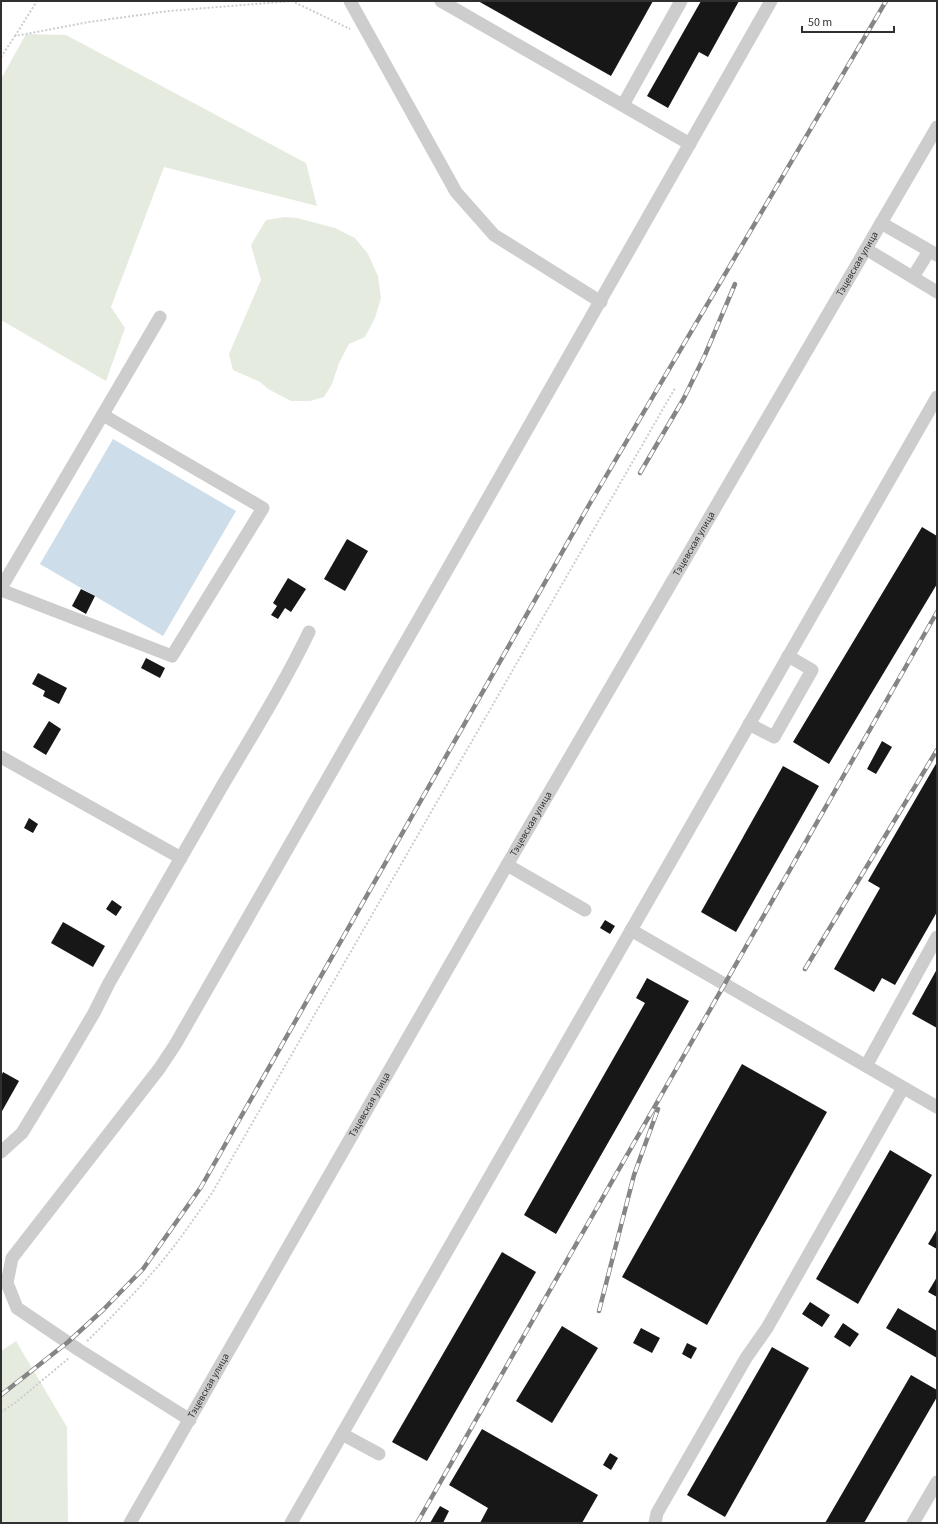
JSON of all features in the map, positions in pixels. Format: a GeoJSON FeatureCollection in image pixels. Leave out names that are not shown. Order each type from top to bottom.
{"type":"FeatureCollection","features":[{"type":"Feature","properties":{"kind":"street"},"geometry":{"type":"LineString","coordinates":[[350,1],[456,192],[494,235],[601,302]]}},
{"type":"Feature","properties":{"kind":"street"},"geometry":{"type":"LineString","coordinates":[[441,1],[690,144]]}},
{"type":"Feature","properties":{"kind":"street"},"geometry":{"type":"LineString","coordinates":[[623,105],[681,1]]}},
{"type":"Feature","properties":{"kind":"street"},"geometry":{"type":"LineString","coordinates":[[190,1420],[79,1350],[17,1308],[6,1296],[12,1258],[159,1069],[175,1045],[601,302],[771,1]]}},
{"type":"Feature","properties":{"kind":"street","name":"Тэцевская улица"},"geometry":{"type":"LineString","coordinates":[[130,1523],[507,865],[937,127]]}},
{"type":"Feature","properties":{"kind":"street"},"geometry":{"type":"LineString","coordinates":[[881,223],[933,253],[913,277]]}},
{"type":"Feature","properties":{"kind":"street"},"geometry":{"type":"LineString","coordinates":[[866,249],[937,292]]}},
{"type":"Feature","properties":{"kind":"street"},"geometry":{"type":"LineString","coordinates":[[103,415],[263,508],[172,656],[1,589],[160,317]]}},
{"type":"Feature","properties":{"kind":"street"},"geometry":{"type":"LineString","coordinates":[[291,1523],[937,397]]}},
{"type":"Feature","properties":{"kind":"street"},"geometry":{"type":"LineString","coordinates":[[1,1152],[22,1133],[58,1074],[94,1013],[108,982],[256,731],[295,662],[309,632]]}},
{"type":"Feature","properties":{"kind":"street"},"geometry":{"type":"LineString","coordinates":[[749,724],[774,737],[812,670],[788,656]]}},
{"type":"Feature","properties":{"kind":"street"},"geometry":{"type":"LineString","coordinates":[[1,757],[181,858]]}},
{"type":"Feature","properties":{"kind":"street"},"geometry":{"type":"LineString","coordinates":[[507,865],[585,910]]}},
{"type":"Feature","properties":{"kind":"street"},"geometry":{"type":"LineString","coordinates":[[630,930],[937,1107]]}},
{"type":"Feature","properties":{"kind":"street"},"geometry":{"type":"LineString","coordinates":[[866,1066],[937,937]]}},
{"type":"Feature","properties":{"kind":"street"},"geometry":{"type":"LineString","coordinates":[[655,1523],[657,1512],[746,1358],[767,1328],[903,1088]]}},
{"type":"Feature","properties":{"kind":"street"},"geometry":{"type":"LineString","coordinates":[[342,1434],[379,1454]]}},
{"type":"Feature","properties":{"kind":"street"},"geometry":{"type":"LineString","coordinates":[[914,1523],[937,1482]]}},
{"type":"Feature","properties":{"kind":"path"},"geometry":{"type":"LineString","coordinates":[[1,57],[37,1]]}},
{"type":"Feature","properties":{"kind":"path"},"geometry":{"type":"LineString","coordinates":[[15,36],[89,22],[169,11],[292,1],[371,39]]}},
{"type":"Feature","properties":{"kind":"path"},"geometry":{"type":"LineString","coordinates":[[1,1412],[26,1394],[79,1350],[112,1318],[154,1272],[212,1193],[675,388]]}},
{"type":"Feature","properties":{"kind":"shaded area"},"geometry":{"type":"Polygon","coordinates":[[[26,34],[66,35],[306,163],[317,206],[164,167],[111,307],[125,328],[106,381],[1,320],[1,79],[26,34]]]}},
{"type":"Feature","properties":{"kind":"shaded area"},"geometry":{"type":"Polygon","coordinates":[[[285,217],[297,218],[335,228],[355,238],[368,254],[378,276],[381,298],[375,318],[365,337],[349,344],[339,363],[332,384],[324,397],[310,401],[291,401],[268,389],[260,382],[233,370],[229,354],[261,280],[251,245],[266,220],[285,217]]]}},
{"type":"Feature","properties":{"kind":"shaded area"},"geometry":{"type":"Polygon","coordinates":[[[16,1341],[67,1427],[68,1523],[1,1523],[1,1351],[16,1341]]]}},
{"type":"Feature","properties":{"kind":"water"},"geometry":{"type":"Polygon","coordinates":[[[113,439],[236,511],[163,636],[40,564],[113,439]]]}},
{"type":"Feature","properties":{"kind":"building"},"geometry":{"type":"Polygon","coordinates":[[[478,1],[653,1],[611,76],[478,1]]]}},
{"type":"Feature","properties":{"kind":"building"},"geometry":{"type":"Polygon","coordinates":[[[701,1],[739,1],[708,57],[699,52],[668,108],[647,96],[701,1]]]}},
{"type":"Feature","properties":{"kind":"building"},"geometry":{"type":"Polygon","coordinates":[[[922,527],[937,536],[937,584],[829,764],[793,742],[922,527]]]}},
{"type":"Feature","properties":{"kind":"building"},"geometry":{"type":"Polygon","coordinates":[[[347,539],[368,551],[345,591],[324,579],[347,539]]]}},
{"type":"Feature","properties":{"kind":"building"},"geometry":{"type":"Polygon","coordinates":[[[288,578],[306,589],[291,612],[285,608],[278,619],[271,615],[277,606],[273,603],[288,578]]]}},
{"type":"Feature","properties":{"kind":"building"},"geometry":{"type":"Polygon","coordinates":[[[81,589],[95,596],[86,614],[72,606],[81,589]]]}},
{"type":"Feature","properties":{"kind":"building"},"geometry":{"type":"Polygon","coordinates":[[[146,658],[165,668],[160,678],[141,668],[146,658]]]}},
{"type":"Feature","properties":{"kind":"building"},"geometry":{"type":"Polygon","coordinates":[[[38,673],[67,688],[59,704],[43,696],[45,691],[32,684],[38,673]]]}},
{"type":"Feature","properties":{"kind":"building"},"geometry":{"type":"Polygon","coordinates":[[[49,721],[61,729],[46,755],[33,747],[49,721]]]}},
{"type":"Feature","properties":{"kind":"building"},"geometry":{"type":"Polygon","coordinates":[[[882,741],[892,747],[876,774],[867,769],[882,741]]]}},
{"type":"Feature","properties":{"kind":"building"},"geometry":{"type":"Polygon","coordinates":[[[937,762],[937,912],[895,985],[882,978],[874,992],[834,969],[880,888],[868,881],[937,762]]]}},
{"type":"Feature","properties":{"kind":"building"},"geometry":{"type":"Polygon","coordinates":[[[783,766],[819,786],[736,932],[701,912],[783,766]]]}},
{"type":"Feature","properties":{"kind":"building"},"geometry":{"type":"Polygon","coordinates":[[[29,818],[38,824],[33,833],[24,828],[29,818]]]}},
{"type":"Feature","properties":{"kind":"building"},"geometry":{"type":"Polygon","coordinates":[[[112,900],[122,907],[116,916],[106,909],[112,900]]]}},
{"type":"Feature","properties":{"kind":"building"},"geometry":{"type":"Polygon","coordinates":[[[605,920],[615,926],[610,934],[600,928],[605,920]]]}},
{"type":"Feature","properties":{"kind":"building"},"geometry":{"type":"Polygon","coordinates":[[[63,922],[105,946],[93,967],[51,943],[63,922]]]}},
{"type":"Feature","properties":{"kind":"building"},"geometry":{"type":"Polygon","coordinates":[[[937,969],[937,1028],[912,1014],[937,969]]]}},
{"type":"Feature","properties":{"kind":"building"},"geometry":{"type":"Polygon","coordinates":[[[647,978],[689,1001],[556,1234],[524,1215],[645,1003],[636,998],[647,978]]]}},
{"type":"Feature","properties":{"kind":"building"},"geometry":{"type":"Polygon","coordinates":[[[742,1064],[827,1112],[707,1325],[622,1277],[742,1064]]]}},
{"type":"Feature","properties":{"kind":"building"},"geometry":{"type":"Polygon","coordinates":[[[3,1072],[19,1081],[1,1113],[1,1076],[3,1072]]]}},
{"type":"Feature","properties":{"kind":"building"},"geometry":{"type":"Polygon","coordinates":[[[890,1150],[932,1175],[858,1304],[816,1279],[890,1150]]]}},
{"type":"Feature","properties":{"kind":"building"},"geometry":{"type":"Polygon","coordinates":[[[937,1229],[937,1249],[928,1244],[937,1229]]]}},
{"type":"Feature","properties":{"kind":"building"},"geometry":{"type":"Polygon","coordinates":[[[502,1252],[536,1272],[427,1461],[392,1442],[502,1252]]]}},
{"type":"Feature","properties":{"kind":"building"},"geometry":{"type":"Polygon","coordinates":[[[937,1277],[937,1297],[928,1292],[937,1277]]]}},
{"type":"Feature","properties":{"kind":"building"},"geometry":{"type":"Polygon","coordinates":[[[810,1302],[830,1315],[822,1327],[802,1314],[810,1302]]]}},
{"type":"Feature","properties":{"kind":"building"},"geometry":{"type":"Polygon","coordinates":[[[898,1308],[937,1331],[937,1358],[886,1328],[898,1308]]]}},
{"type":"Feature","properties":{"kind":"building"},"geometry":{"type":"Polygon","coordinates":[[[843,1323],[859,1334],[850,1347],[834,1337],[843,1323]]]}},
{"type":"Feature","properties":{"kind":"building"},"geometry":{"type":"Polygon","coordinates":[[[562,1326],[598,1348],[552,1423],[516,1401],[562,1326]]]}},
{"type":"Feature","properties":{"kind":"building"},"geometry":{"type":"Polygon","coordinates":[[[641,1328],[660,1338],[652,1353],[633,1343],[641,1328]]]}},
{"type":"Feature","properties":{"kind":"building"},"geometry":{"type":"Polygon","coordinates":[[[687,1343],[697,1348],[691,1359],[682,1354],[687,1343]]]}},
{"type":"Feature","properties":{"kind":"building"},"geometry":{"type":"Polygon","coordinates":[[[772,1347],[809,1368],[725,1517],[687,1495],[772,1347]]]}},
{"type":"Feature","properties":{"kind":"building"},"geometry":{"type":"Polygon","coordinates":[[[911,1375],[937,1390],[937,1397],[864,1523],[825,1523],[911,1375]]]}},
{"type":"Feature","properties":{"kind":"building"},"geometry":{"type":"Polygon","coordinates":[[[482,1429],[598,1495],[582,1523],[480,1523],[488,1508],[449,1485],[482,1429]]]}},
{"type":"Feature","properties":{"kind":"building"},"geometry":{"type":"Polygon","coordinates":[[[610,1453],[618,1458],[611,1470],[603,1465],[610,1453]]]}},
{"type":"Feature","properties":{"kind":"building"},"geometry":{"type":"Polygon","coordinates":[[[440,1506],[449,1511],[443,1523],[430,1523],[440,1506]]]}},
{"type":"Feature","properties":{"kind":"railway"},"geometry":{"type":"LineString","coordinates":[[1,1395],[68,1342],[103,1310],[143,1269],[201,1187],[589,505],[886,1]]}},
{"type":"Feature","properties":{"kind":"railway"},"geometry":{"type":"LineString","coordinates":[[640,473],[684,398],[705,355],[735,284]]}},
{"type":"Feature","properties":{"kind":"railway"},"geometry":{"type":"LineString","coordinates":[[417,1523],[937,612]]}},
{"type":"Feature","properties":{"kind":"railway"},"geometry":{"type":"LineString","coordinates":[[805,969],[937,750]]}},
{"type":"Feature","properties":{"kind":"railway"},"geometry":{"type":"LineString","coordinates":[[599,1311],[634,1175],[658,1109]]}}]}
